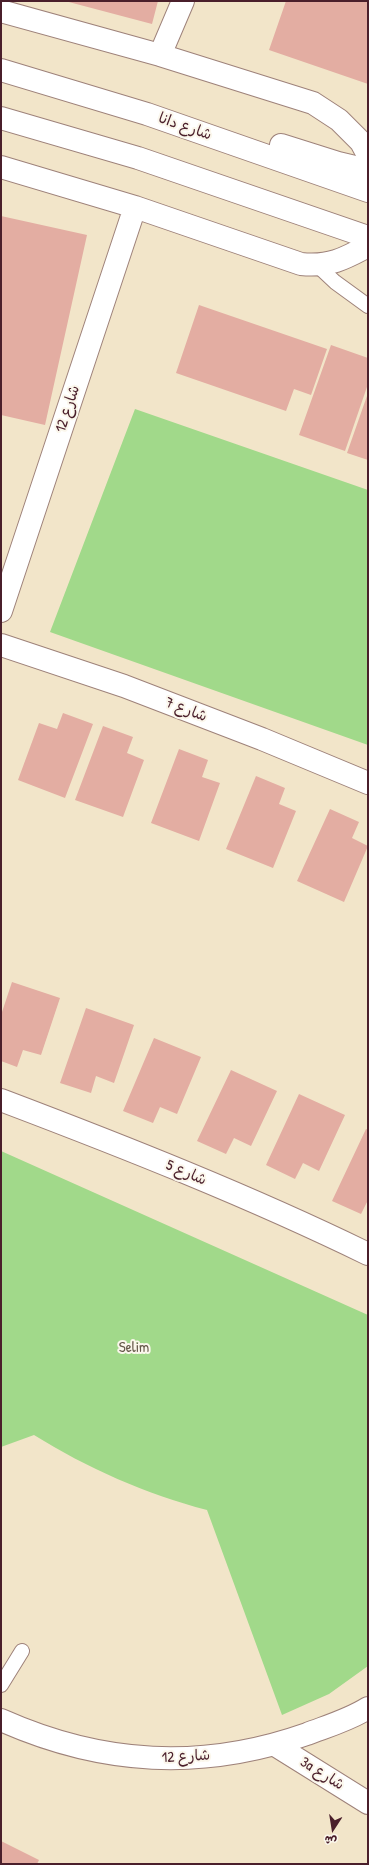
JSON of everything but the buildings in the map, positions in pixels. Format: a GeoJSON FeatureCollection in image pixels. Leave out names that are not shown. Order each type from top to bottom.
{"type":"FeatureCollection","features":[{"type":"Feature","properties":{"kind":"street"},"geometry":{"type":"LineString","coordinates":[[160,55],[183,1]]}},
{"type":"Feature","properties":{"kind":"street"},"geometry":{"type":"LineString","coordinates":[[1,11],[160,55],[313,103],[339,120],[361,142],[368,155]]}},
{"type":"Feature","properties":{"kind":"street","name":"شارع دانا"},"geometry":{"type":"LineString","coordinates":[[1,70],[147,114],[368,190]]}},
{"type":"Feature","properties":{"kind":"street"},"geometry":{"type":"LineString","coordinates":[[147,114],[200,119],[338,163],[368,170]]}},
{"type":"Feature","properties":{"kind":"street"},"geometry":{"type":"LineString","coordinates":[[1,118],[138,158],[368,237]]}},
{"type":"Feature","properties":{"kind":"street"},"geometry":{"type":"LineString","coordinates":[[1,167],[134,207],[301,264],[318,266],[335,263],[368,246]]}},
{"type":"Feature","properties":{"kind":"street","name":"شارع 12"},"geometry":{"type":"LineString","coordinates":[[1,611],[134,207]]}},
{"type":"Feature","properties":{"kind":"street","name":"شارع 7"},"geometry":{"type":"LineString","coordinates":[[1,645],[124,686],[262,739],[368,783]]}},
{"type":"Feature","properties":{"kind":"street","name":"شارع 5"},"geometry":{"type":"LineString","coordinates":[[1,1100],[112,1142],[219,1187],[368,1254]]}},
{"type":"Feature","properties":{"kind":"street","name":"شارع 12"},"geometry":{"type":"LineString","coordinates":[[1,1720],[35,1736],[94,1752],[155,1759],[216,1756],[275,1745],[362,1718]]}},
{"type":"Feature","properties":{"kind":"street","name":"3a شارع"},"geometry":{"type":"LineString","coordinates":[[275,1745],[368,1803]]}},
{"type":"Feature","properties":{"kind":"lane"},"geometry":{"type":"LineString","coordinates":[[318,266],[341,287],[368,306]]}},
{"type":"Feature","properties":{"kind":"lane"},"geometry":{"type":"LineString","coordinates":[[1,1685],[22,1651]]}},
{"type":"Feature","properties":{"kind":"green space"},"geometry":{"type":"Polygon","coordinates":[[[135,409],[368,490],[368,745],[50,632],[135,409]]]}},
{"type":"Feature","properties":{"kind":"green space","name":"Selim"},"geometry":{"type":"Polygon","coordinates":[[[1,1151],[368,1315],[368,1666],[329,1694],[282,1715],[207,1510],[184,1504],[118,1479],[54,1447],[34,1435],[1,1447],[1,1151]]]}}]}
